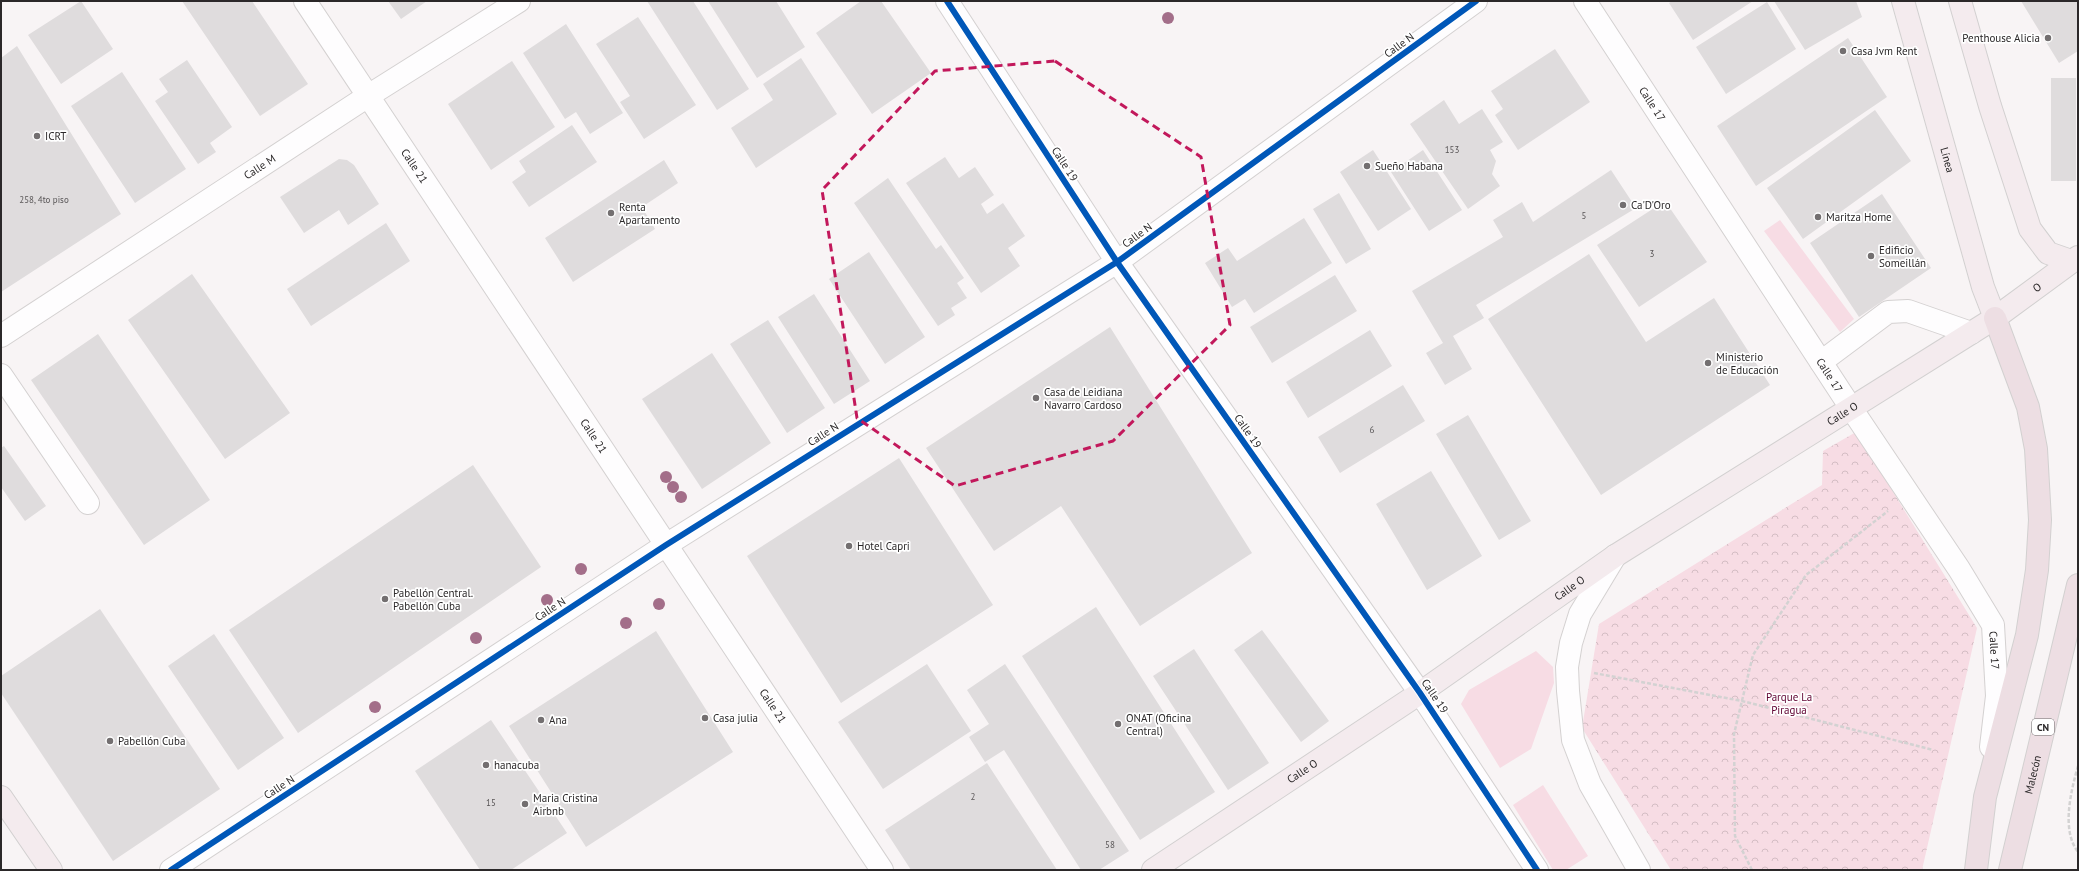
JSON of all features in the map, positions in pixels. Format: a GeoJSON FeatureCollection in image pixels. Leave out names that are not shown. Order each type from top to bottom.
{"type":"FeatureCollection","features":[{"type":"Feature","properties":{"kind":"highway"},"geometry":{"type":"LineString","coordinates":[[1976,870],[1985,798],[2027,635],[2037,570],[2040,520],[2036,450],[2028,407],[1995,318]]}},
{"type":"Feature","properties":{"kind":"highway","name":"Malecón"},"geometry":{"type":"LineString","coordinates":[[2010,870],[2078,585]]}},
{"type":"Feature","properties":{"kind":"main road","name":"Línea"},"geometry":{"type":"LineString","coordinates":[[1904,1],[1984,287],[1995,318]]}},
{"type":"Feature","properties":{"kind":"main road"},"geometry":{"type":"LineString","coordinates":[[1960,1],[1990,106],[2030,229],[2048,253],[2075,259]]}},
{"type":"Feature","properties":{"kind":"main road","name":"O"},"geometry":{"type":"LineString","coordinates":[[1995,318],[2075,259]]}},
{"type":"Feature","properties":{"kind":"main road","name":"Calle O"},"geometry":{"type":"LineString","coordinates":[[1153,870],[1420,693],[1614,556],[1995,318]]}},
{"type":"Feature","properties":{"kind":"main road"},"geometry":{"type":"LineString","coordinates":[[1,797],[51,870]]}},
{"type":"Feature","properties":{"kind":"street","name":"Calle 21"},"geometry":{"type":"LineString","coordinates":[[305,1],[882,870]]}},
{"type":"Feature","properties":{"kind":"street","name":"Calle M"},"geometry":{"type":"LineString","coordinates":[[1,336],[368,96],[519,1]]}},
{"type":"Feature","properties":{"kind":"street","name":"Calle 19"},"geometry":{"type":"LineString","coordinates":[[947,1],[1117,262],[1420,693],[1537,870]]}},
{"type":"Feature","properties":{"kind":"street","name":"Calle N"},"geometry":{"type":"LineString","coordinates":[[171,870],[666,545],[1117,262],[1476,1]]}},
{"type":"Feature","properties":{"kind":"street","name":"Calle 17"},"geometry":{"type":"LineString","coordinates":[[1584,1],[1851,408],[1960,569],[1993,625],[1997,696],[1985,798]]}},
{"type":"Feature","properties":{"kind":"street"},"geometry":{"type":"LineString","coordinates":[[1821,362],[1888,312],[1908,311],[1971,333]]}},
{"type":"Feature","properties":{"kind":"street"},"geometry":{"type":"LineString","coordinates":[[1,375],[88,503]]}},
{"type":"Feature","properties":{"kind":"street"},"geometry":{"type":"LineString","coordinates":[[1614,556],[1580,614],[1571,643],[1567,667],[1573,740],[1590,784],[1639,870]]}},
{"type":"Feature","properties":{"kind":"path"},"geometry":{"type":"LineString","coordinates":[[1752,870],[1735,836],[1734,734],[1753,655],[1806,575],[1909,494]]}},
{"type":"Feature","properties":{"kind":"path"},"geometry":{"type":"LineString","coordinates":[[1567,667],[1742,701],[1933,750]]}},
{"type":"Feature","properties":{"kind":"path"},"geometry":{"type":"LineString","coordinates":[[2078,766],[2074,780],[2068,828],[2078,852]]}},
{"type":"Feature","properties":{"kind":"highlighted area"},"geometry":{"type":"Polygon","coordinates":[[[1055,61],[1201,157],[1230,325],[1113,441],[955,486],[857,418],[822,190],[935,71],[1055,61]]]}},
{"type":"Feature","properties":{"kind":"green space"},"geometry":{"type":"Polygon","coordinates":[[[1780,220],[1854,319],[1840,332],[1764,231],[1780,220]]]}},
{"type":"Feature","properties":{"kind":"green space","name":"Parque La Piragua"},"geometry":{"type":"Polygon","coordinates":[[[1856,432],[1977,628],[1922,870],[1671,870],[1582,728],[1599,624],[1822,485],[1823,451],[1856,432]]]}},
{"type":"Feature","properties":{"kind":"green space"},"geometry":{"type":"Polygon","coordinates":[[[1536,651],[1553,667],[1554,683],[1531,749],[1500,768],[1461,704],[1469,690],[1536,651]]]}},
{"type":"Feature","properties":{"kind":"green space"},"geometry":{"type":"Polygon","coordinates":[[[1543,785],[1588,856],[1566,870],[1553,870],[1513,805],[1543,785]]]}},
{"type":"Feature","properties":{"kind":"building"},"geometry":{"type":"Polygon","coordinates":[[[81,1],[113,49],[61,84],[28,35],[81,1]]]}},
{"type":"Feature","properties":{"kind":"building"},"geometry":{"type":"Polygon","coordinates":[[[182,1],[252,1],[308,84],[260,116],[182,1]]]}},
{"type":"Feature","properties":{"kind":"building"},"geometry":{"type":"Polygon","coordinates":[[[388,1],[427,1],[401,19],[388,1]]]}},
{"type":"Feature","properties":{"kind":"building"},"geometry":{"type":"Polygon","coordinates":[[[647,1],[693,1],[749,89],[717,110],[647,1]]]}},
{"type":"Feature","properties":{"kind":"building"},"geometry":{"type":"Polygon","coordinates":[[[708,1],[776,1],[805,47],[757,78],[708,1]]]}},
{"type":"Feature","properties":{"kind":"building"},"geometry":{"type":"Polygon","coordinates":[[[861,1],[881,1],[931,73],[872,114],[816,33],[861,1]]]}},
{"type":"Feature","properties":{"kind":"building"},"geometry":{"type":"Polygon","coordinates":[[[1672,1],[1753,1],[1693,40],[1669,3],[1672,1]]]}},
{"type":"Feature","properties":{"kind":"building"},"geometry":{"type":"Polygon","coordinates":[[[1774,1],[1856,1],[1862,17],[1805,50],[1774,1]]]}},
{"type":"Feature","properties":{"kind":"building"},"geometry":{"type":"Polygon","coordinates":[[[2021,1],[2078,1],[2078,51],[2059,63],[2021,1]]]}},
{"type":"Feature","properties":{"kind":"building"},"geometry":{"type":"Polygon","coordinates":[[[1767,2],[1796,49],[1726,94],[1696,47],[1767,2]]]}},
{"type":"Feature","properties":{"kind":"building"},"geometry":{"type":"Polygon","coordinates":[[[638,17],[696,105],[644,139],[620,102],[630,96],[596,44],[638,17]]]}},
{"type":"Feature","properties":{"kind":"building"},"geometry":{"type":"Polygon","coordinates":[[[566,24],[623,113],[590,134],[576,112],[565,119],[523,53],[566,24]]]}},
{"type":"Feature","properties":{"kind":"building"},"geometry":{"type":"Polygon","coordinates":[[[1848,38],[1887,97],[1756,186],[1717,126],[1848,38]]]}},
{"type":"Feature","properties":{"kind":"building","name":"ICRT"},"geometry":{"type":"Polygon","coordinates":[[[17,46],[121,214],[1,292],[1,58],[17,46]]]}},
{"type":"Feature","properties":{"kind":"building"},"geometry":{"type":"Polygon","coordinates":[[[1555,49],[1590,102],[1518,150],[1495,115],[1503,109],[1491,91],[1555,49]]]}},
{"type":"Feature","properties":{"kind":"building"},"geometry":{"type":"Polygon","coordinates":[[[801,58],[837,114],[756,168],[731,128],[773,100],[763,84],[801,58]]]}},
{"type":"Feature","properties":{"kind":"building"},"geometry":{"type":"Polygon","coordinates":[[[187,60],[232,127],[210,143],[216,152],[198,164],[155,101],[168,92],[159,79],[187,60]]]}},
{"type":"Feature","properties":{"kind":"building"},"geometry":{"type":"Polygon","coordinates":[[[512,61],[555,127],[491,170],[448,104],[512,61]]]}},
{"type":"Feature","properties":{"kind":"building"},"geometry":{"type":"Polygon","coordinates":[[[122,72],[186,169],[135,203],[71,106],[122,72]]]}},
{"type":"Feature","properties":{"kind":"building"},"geometry":{"type":"Polygon","coordinates":[[[2051,78],[2076,78],[2076,181],[2051,181],[2051,78]]]}},
{"type":"Feature","properties":{"kind":"building"},"geometry":{"type":"Polygon","coordinates":[[[1444,100],[1459,124],[1482,109],[1503,142],[1490,150],[1496,161],[1492,174],[1500,186],[1468,209],[1410,124],[1444,100]]]}},
{"type":"Feature","properties":{"kind":"building"},"geometry":{"type":"Polygon","coordinates":[[[1875,110],[1911,161],[1803,239],[1767,188],[1875,110]]]}},
{"type":"Feature","properties":{"kind":"building"},"geometry":{"type":"Polygon","coordinates":[[[572,125],[597,162],[529,207],[512,182],[526,172],[519,161],[572,125]]]}},
{"type":"Feature","properties":{"kind":"building"},"geometry":{"type":"Polygon","coordinates":[[[1373,150],[1411,209],[1378,231],[1340,172],[1373,150]]]}},
{"type":"Feature","properties":{"kind":"building"},"geometry":{"type":"Polygon","coordinates":[[[1423,150],[1462,210],[1429,231],[1391,172],[1423,150]]]}},
{"type":"Feature","properties":{"kind":"building"},"geometry":{"type":"Polygon","coordinates":[[[945,157],[959,178],[975,167],[994,195],[981,204],[987,214],[1003,203],[1025,236],[1008,248],[1020,266],[981,293],[906,183],[945,157]]]}},
{"type":"Feature","properties":{"kind":"building"},"geometry":{"type":"Polygon","coordinates":[[[339,159],[347,160],[354,165],[379,204],[348,225],[339,210],[304,233],[280,197],[339,159]]]}},
{"type":"Feature","properties":{"kind":"building"},"geometry":{"type":"Polygon","coordinates":[[[664,160],[678,183],[642,207],[655,229],[573,282],[545,238],[664,160]]]}},
{"type":"Feature","properties":{"kind":"building"},"geometry":{"type":"Polygon","coordinates":[[[1611,170],[1636,208],[1476,305],[1484,318],[1453,336],[1472,369],[1445,385],[1426,353],[1443,343],[1412,291],[1503,237],[1493,220],[1522,202],[1533,222],[1611,170]]]}},
{"type":"Feature","properties":{"kind":"building"},"geometry":{"type":"Polygon","coordinates":[[[888,178],[936,249],[941,245],[964,278],[957,283],[967,298],[951,308],[955,315],[938,326],[854,203],[888,178]]]}},
{"type":"Feature","properties":{"kind":"building"},"geometry":{"type":"Polygon","coordinates":[[[1339,193],[1371,249],[1346,264],[1313,209],[1339,193]]]}},
{"type":"Feature","properties":{"kind":"building","name":"Edificio Someillán"},"geometry":{"type":"Polygon","coordinates":[[[1882,194],[1931,268],[1859,317],[1810,243],[1882,194]]]}},
{"type":"Feature","properties":{"kind":"building"},"geometry":{"type":"Polygon","coordinates":[[[1665,201],[1707,262],[1639,307],[1597,245],[1665,201]]]}},
{"type":"Feature","properties":{"kind":"building"},"geometry":{"type":"Polygon","coordinates":[[[1304,218],[1332,263],[1254,313],[1245,299],[1232,307],[1205,263],[1228,248],[1237,261],[1304,218]]]}},
{"type":"Feature","properties":{"kind":"building"},"geometry":{"type":"Polygon","coordinates":[[[386,223],[410,261],[311,326],[287,289],[386,223]]]}},
{"type":"Feature","properties":{"kind":"building"},"geometry":{"type":"Polygon","coordinates":[[[869,252],[925,337],[885,364],[829,279],[869,252]]]}},
{"type":"Feature","properties":{"kind":"building"},"geometry":{"type":"Polygon","coordinates":[[[1589,254],[1646,342],[1714,298],[1770,385],[1601,495],[1488,319],[1589,254]]]}},
{"type":"Feature","properties":{"kind":"building"},"geometry":{"type":"Polygon","coordinates":[[[192,274],[290,413],[225,459],[128,320],[192,274]]]}},
{"type":"Feature","properties":{"kind":"building"},"geometry":{"type":"Polygon","coordinates":[[[1335,275],[1357,311],[1272,363],[1250,327],[1335,275]]]}},
{"type":"Feature","properties":{"kind":"building"},"geometry":{"type":"Polygon","coordinates":[[[814,294],[870,381],[834,404],[778,317],[814,294]]]}},
{"type":"Feature","properties":{"kind":"building"},"geometry":{"type":"Polygon","coordinates":[[[768,320],[825,408],[787,433],[730,344],[768,320]]]}},
{"type":"Feature","properties":{"kind":"building"},"geometry":{"type":"Polygon","coordinates":[[[1110,327],[1252,553],[1140,626],[1061,506],[994,551],[926,448],[1110,327]]]}},
{"type":"Feature","properties":{"kind":"building"},"geometry":{"type":"Polygon","coordinates":[[[1370,330],[1392,366],[1308,418],[1286,382],[1370,330]]]}},
{"type":"Feature","properties":{"kind":"building"},"geometry":{"type":"Polygon","coordinates":[[[98,334],[210,500],[144,545],[31,380],[98,334]]]}},
{"type":"Feature","properties":{"kind":"building"},"geometry":{"type":"Polygon","coordinates":[[[712,353],[771,443],[702,489],[642,399],[712,353]]]}},
{"type":"Feature","properties":{"kind":"building"},"geometry":{"type":"Polygon","coordinates":[[[1403,385],[1425,421],[1340,473],[1318,437],[1403,385]]]}},
{"type":"Feature","properties":{"kind":"building"},"geometry":{"type":"Polygon","coordinates":[[[1468,415],[1531,521],[1499,540],[1436,434],[1468,415]]]}},
{"type":"Feature","properties":{"kind":"building"},"geometry":{"type":"Polygon","coordinates":[[[4,446],[46,506],[25,521],[1,487],[1,448],[4,446]]]}},
{"type":"Feature","properties":{"kind":"building"},"geometry":{"type":"Polygon","coordinates":[[[899,458],[993,605],[841,703],[747,556],[899,458]]]}},
{"type":"Feature","properties":{"kind":"building","name":"Pabellón Central. Pabellón Cuba"},"geometry":{"type":"Polygon","coordinates":[[[473,465],[541,567],[298,733],[229,630],[473,465]]]}},
{"type":"Feature","properties":{"kind":"building"},"geometry":{"type":"Polygon","coordinates":[[[1431,471],[1482,556],[1427,590],[1376,504],[1431,471]]]}},
{"type":"Feature","properties":{"kind":"building","name":"ONAT (Oficina Central)"},"geometry":{"type":"Polygon","coordinates":[[[1096,607],[1215,792],[1140,840],[1022,656],[1096,607]]]}},
{"type":"Feature","properties":{"kind":"building","name":"Pabellón Cuba"},"geometry":{"type":"Polygon","coordinates":[[[100,609],[220,789],[113,861],[1,693],[1,676],[100,609]]]}},
{"type":"Feature","properties":{"kind":"building"},"geometry":{"type":"Polygon","coordinates":[[[1262,630],[1329,721],[1301,742],[1234,650],[1262,630]]]}},
{"type":"Feature","properties":{"kind":"building"},"geometry":{"type":"Polygon","coordinates":[[[656,631],[733,752],[586,847],[509,726],[656,631]]]}},
{"type":"Feature","properties":{"kind":"building"},"geometry":{"type":"Polygon","coordinates":[[[214,634],[284,738],[238,770],[168,666],[214,634]]]}},
{"type":"Feature","properties":{"kind":"building"},"geometry":{"type":"Polygon","coordinates":[[[1194,649],[1269,763],[1228,790],[1153,676],[1194,649]]]}},
{"type":"Feature","properties":{"kind":"building"},"geometry":{"type":"Polygon","coordinates":[[[927,664],[971,731],[883,789],[838,722],[927,664]]]}},
{"type":"Feature","properties":{"kind":"building"},"geometry":{"type":"Polygon","coordinates":[[[1005,664],[1129,851],[1099,870],[1081,870],[1004,750],[985,762],[969,737],[989,724],[967,690],[1005,664]]]}},
{"type":"Feature","properties":{"kind":"building"},"geometry":{"type":"Polygon","coordinates":[[[491,720],[567,833],[511,870],[480,870],[415,771],[491,720]]]}},
{"type":"Feature","properties":{"kind":"building"},"geometry":{"type":"Polygon","coordinates":[[[987,763],[1057,870],[911,870],[885,830],[987,763]]]}},
{"type":"Feature","properties":{"kind":"cycle path"},"geometry":{"type":"LineString","coordinates":[[947,1],[1117,262],[1420,693],[1537,870]]}},
{"type":"Feature","properties":{"kind":"cycle path"},"geometry":{"type":"LineString","coordinates":[[171,870],[666,545],[1117,262],[1476,1]]}},
{"type":"Feature","properties":{"kind":"place","name":"Penthouse Alicia"},"geometry":{"type":"Point","coordinates":[2048,38]}},
{"type":"Feature","properties":{"kind":"place","name":"Casa Jvm Rent"},"geometry":{"type":"Point","coordinates":[1843,51]}},
{"type":"Feature","properties":{"kind":"place","name":"ICRT"},"geometry":{"type":"Point","coordinates":[37,136]}},
{"type":"Feature","properties":{"kind":"place","name":"Sueño Habana"},"geometry":{"type":"Point","coordinates":[1367,166]}},
{"type":"Feature","properties":{"kind":"place","name":"Ca'D'Oro"},"geometry":{"type":"Point","coordinates":[1623,205]}},
{"type":"Feature","properties":{"kind":"place","name":"Renta Apartamento"},"geometry":{"type":"Point","coordinates":[611,213]}},
{"type":"Feature","properties":{"kind":"place","name":"Maritza Home"},"geometry":{"type":"Point","coordinates":[1818,217]}},
{"type":"Feature","properties":{"kind":"place","name":"Edificio Someillán"},"geometry":{"type":"Point","coordinates":[1871,256]}},
{"type":"Feature","properties":{"kind":"place","name":"Ministerio de Educación"},"geometry":{"type":"Point","coordinates":[1708,363]}},
{"type":"Feature","properties":{"kind":"place","name":"Casa de Leidiana Navarro Cardoso"},"geometry":{"type":"Point","coordinates":[1036,398]}},
{"type":"Feature","properties":{"kind":"place","name":"Hotel Capri"},"geometry":{"type":"Point","coordinates":[849,546]}},
{"type":"Feature","properties":{"kind":"place","name":"Pabellón Central. Pabellón Cuba"},"geometry":{"type":"Point","coordinates":[385,599]}},
{"type":"Feature","properties":{"kind":"place","name":"Casa julia"},"geometry":{"type":"Point","coordinates":[705,718]}},
{"type":"Feature","properties":{"kind":"place","name":"Ana"},"geometry":{"type":"Point","coordinates":[541,720]}},
{"type":"Feature","properties":{"kind":"place","name":"ONAT (Oficina Central)"},"geometry":{"type":"Point","coordinates":[1118,724]}},
{"type":"Feature","properties":{"kind":"place","name":"Pabellón Cuba"},"geometry":{"type":"Point","coordinates":[110,741]}},
{"type":"Feature","properties":{"kind":"place","name":"hanacuba"},"geometry":{"type":"Point","coordinates":[486,765]}},
{"type":"Feature","properties":{"kind":"place","name":"Maria Cristina Airbnb"},"geometry":{"type":"Point","coordinates":[525,804]}}]}
